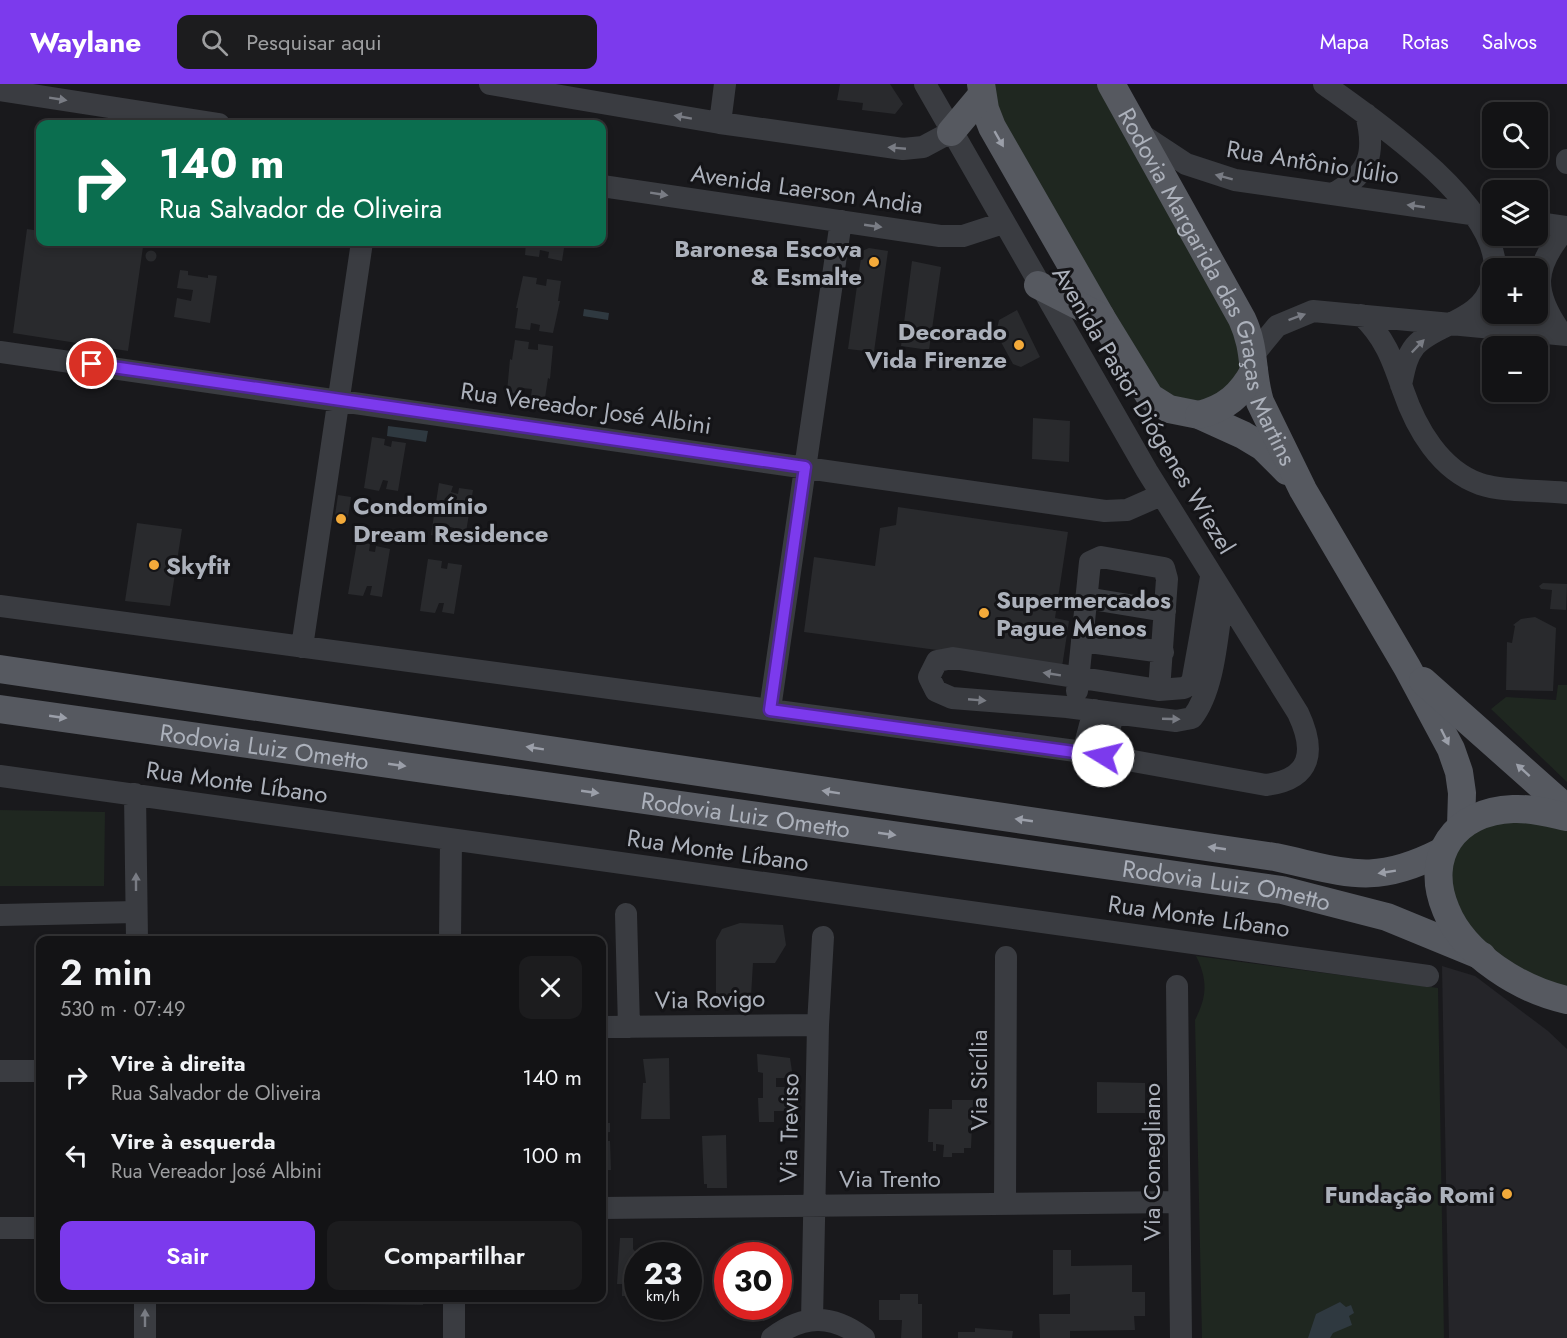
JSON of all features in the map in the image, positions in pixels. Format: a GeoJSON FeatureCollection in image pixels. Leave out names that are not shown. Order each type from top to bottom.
{"type":"FeatureCollection","features":[{"type":"Feature","properties":{"kind":"main road","name":"Rodovia Margarida das Graças Martins"},"geometry":{"type":"LineString","coordinates":[[1111,84],[1242,319],[1254,362],[1260,402],[1303,490],[1439,725],[1459,772],[1461,826]]}},
{"type":"Feature","properties":{"kind":"main road"},"geometry":{"type":"LineString","coordinates":[[951,132],[982,89]]}},
{"type":"Feature","properties":{"kind":"main road","name":"Rodovia Margarida das Graças Martins"},"geometry":{"type":"LineString","coordinates":[[982,89],[992,127],[1101,317],[1150,397],[1169,409],[1199,415],[1263,447],[1303,490]]}},
{"type":"Feature","properties":{"kind":"main road"},"geometry":{"type":"LineString","coordinates":[[1038,285],[1101,317]]}},
{"type":"Feature","properties":{"kind":"main road"},"geometry":{"type":"LineString","coordinates":[[1199,415],[1212,412],[1240,393],[1254,362]]}},
{"type":"Feature","properties":{"kind":"main road","name":"Rodovia Margarida das Graças Martins"},"geometry":{"type":"LineString","coordinates":[[1407,668],[1567,809]]}},
{"type":"Feature","properties":{"kind":"main road","name":"Rodovia Luiz Ometto"},"geometry":{"type":"LineString","coordinates":[[0,669],[1275,857],[1353,873],[1391,872],[1413,866],[1441,852]]}},
{"type":"Feature","properties":{"kind":"main road","name":"Rodovia Luiz Ometto"},"geometry":{"type":"LineString","coordinates":[[0,709],[1282,890],[1388,917],[1482,956]]}},
{"type":"Feature","properties":{"kind":"main road"},"geometry":{"type":"LineString","coordinates":[[1567,817],[1543,811],[1511,809],[1483,815],[1461,826],[1441,852],[1438,877],[1446,909],[1459,932],[1482,956],[1528,988],[1567,1022]]}},
{"type":"Feature","properties":{"kind":"main road"},"geometry":{"type":"LineString","coordinates":[[1528,988],[1567,1000]]}},
{"type":"Feature","properties":{"kind":"street"},"geometry":{"type":"LineString","coordinates":[[490,84],[720,123],[903,149],[923,147],[951,132]]}},
{"type":"Feature","properties":{"kind":"street"},"geometry":{"type":"LineString","coordinates":[[720,123],[725,84]]}},
{"type":"Feature","properties":{"kind":"street","name":"Avenida Pastor Diógenes Wiezel"},"geometry":{"type":"LineString","coordinates":[[925,84],[1038,285],[1161,495],[1298,713],[1309,741],[1306,763],[1290,779],[1266,785],[1093,754]]}},
{"type":"Feature","properties":{"kind":"street"},"geometry":{"type":"LineString","coordinates":[[1324,84],[1366,114],[1445,180],[1482,215]]}},
{"type":"Feature","properties":{"kind":"street"},"geometry":{"type":"LineString","coordinates":[[0,90],[193,120]]}},
{"type":"Feature","properties":{"kind":"street"},"geometry":{"type":"LineString","coordinates":[[1334,194],[1352,183],[1369,159],[1370,130],[1366,114]]}},
{"type":"Feature","properties":{"kind":"street","name":"Rua Antônio Júlio"},"geometry":{"type":"LineString","coordinates":[[1136,130],[1176,159],[1210,173],[1256,183],[1482,216]]}},
{"type":"Feature","properties":{"kind":"street","name":"Avenida Laerson Andia"},"geometry":{"type":"LineString","coordinates":[[606,187],[940,236],[963,236],[1003,223]]}},
{"type":"Feature","properties":{"kind":"street"},"geometry":{"type":"LineString","coordinates":[[770,710],[841,221]]}},
{"type":"Feature","properties":{"kind":"street"},"geometry":{"type":"LineString","coordinates":[[1548,224],[1567,227],[1545,256],[1539,273],[1542,298],[1564,334]]}},
{"type":"Feature","properties":{"kind":"street"},"geometry":{"type":"LineString","coordinates":[[302,647],[361,246]]}},
{"type":"Feature","properties":{"kind":"street"},"geometry":{"type":"LineString","coordinates":[[1401,385],[1408,358],[1416,344],[1455,324],[1482,302]]}},
{"type":"Feature","properties":{"kind":"street"},"geometry":{"type":"LineString","coordinates":[[1254,362],[1278,326],[1293,317],[1313,311],[1564,334]]}},
{"type":"Feature","properties":{"kind":"street"},"geometry":{"type":"LineString","coordinates":[[1361,315],[1384,341],[1423,435],[1443,460],[1460,474],[1481,484],[1567,492]]}},
{"type":"Feature","properties":{"kind":"street","name":"Rua Vereador José Albini"},"geometry":{"type":"LineString","coordinates":[[0,352],[1105,511],[1127,510],[1161,495]]}},
{"type":"Feature","properties":{"kind":"street"},"geometry":{"type":"LineString","coordinates":[[0,606],[1093,754],[1094,711],[1078,678],[1090,562],[1101,557],[1164,568],[1167,579],[1159,690]]}},
{"type":"Feature","properties":{"kind":"street"},"geometry":{"type":"LineString","coordinates":[[1211,577],[1192,683],[1184,688],[1159,690],[953,658],[937,661],[929,677],[936,691],[952,698],[1176,721],[1192,718],[1202,706],[1207,690],[1223,597]]}},
{"type":"Feature","properties":{"kind":"street"},"geometry":{"type":"LineString","coordinates":[[1086,598],[1165,611]]}},
{"type":"Feature","properties":{"kind":"street"},"geometry":{"type":"LineString","coordinates":[[1082,641],[1163,652]]}},
{"type":"Feature","properties":{"kind":"street","name":"Rua Monte Líbano"},"geometry":{"type":"LineString","coordinates":[[0,776],[1428,975]]}},
{"type":"Feature","properties":{"kind":"street"},"geometry":{"type":"LineString","coordinates":[[135,794],[136,936]]}},
{"type":"Feature","properties":{"kind":"street"},"geometry":{"type":"LineString","coordinates":[[450,936],[451,840]]}},
{"type":"Feature","properties":{"kind":"street"},"geometry":{"type":"LineString","coordinates":[[0,915],[136,912]]}},
{"type":"Feature","properties":{"kind":"street"},"geometry":{"type":"LineString","coordinates":[[626,914],[629,1027]]}},
{"type":"Feature","properties":{"kind":"street","name":"Via Treviso"},"geometry":{"type":"LineString","coordinates":[[812,1320],[818,1025],[823,937]]}},
{"type":"Feature","properties":{"kind":"street","name":"Via Sicília"},"geometry":{"type":"LineString","coordinates":[[1005,1204],[1006,957]]}},
{"type":"Feature","properties":{"kind":"street","name":"Via Conegliano"},"geometry":{"type":"LineString","coordinates":[[1177,986],[1181,1338]]}},
{"type":"Feature","properties":{"kind":"street","name":"Via Rovigo"},"geometry":{"type":"LineString","coordinates":[[606,1027],[818,1025]]}},
{"type":"Feature","properties":{"kind":"street"},"geometry":{"type":"LineString","coordinates":[[0,1071],[36,1071]]}},
{"type":"Feature","properties":{"kind":"street","name":"Via Trento"},"geometry":{"type":"LineString","coordinates":[[606,1208],[1179,1202]]}},
{"type":"Feature","properties":{"kind":"street"},"geometry":{"type":"LineString","coordinates":[[0,1228],[36,1228]]}},
{"type":"Feature","properties":{"kind":"street"},"geometry":{"type":"LineString","coordinates":[[145,1302],[145,1338]]}},
{"type":"Feature","properties":{"kind":"street"},"geometry":{"type":"LineString","coordinates":[[454,1302],[454,1338]]}},
{"type":"Feature","properties":{"kind":"street"},"geometry":{"type":"LineString","coordinates":[[771,1338],[788,1326],[812,1320],[831,1320],[850,1327],[864,1338]]}},
{"type":"Feature","properties":{"kind":"shaded area"},"geometry":{"type":"Polygon","coordinates":[[[989,84],[1099,84],[1242,339],[1240,374],[1230,389],[1199,405],[1165,398],[991,104],[989,84]]]}},
{"type":"Feature","properties":{"kind":"shaded area"},"geometry":{"type":"Polygon","coordinates":[[[584,309],[609,313],[608,320],[583,316],[584,309]]]}},
{"type":"Feature","properties":{"kind":"shaded area"},"geometry":{"type":"Polygon","coordinates":[[[388,426],[428,431],[426,442],[387,436],[388,426]]]}},
{"type":"Feature","properties":{"kind":"shaded area"},"geometry":{"type":"Polygon","coordinates":[[[1558,685],[1567,685],[1567,782],[1491,709],[1506,697],[1556,700],[1558,685]]]}},
{"type":"Feature","properties":{"kind":"shaded area"},"geometry":{"type":"Polygon","coordinates":[[[0,810],[105,812],[104,886],[0,886],[0,810]]]}},
{"type":"Feature","properties":{"kind":"shaded area"},"geometry":{"type":"Polygon","coordinates":[[[1477,823],[1567,823],[1567,989],[1526,973],[1472,933],[1445,877],[1446,862],[1477,823]]]}},
{"type":"Feature","properties":{"kind":"shaded area"},"geometry":{"type":"Polygon","coordinates":[[[1196,956],[1438,988],[1444,1338],[1202,1338],[1195,1020],[1204,996],[1204,981],[1196,956]]]}},
{"type":"Feature","properties":{"kind":"shaded area","name":"Fundação Romi"},"geometry":{"type":"Polygon","coordinates":[[[1442,966],[1475,976],[1548,1031],[1567,1049],[1567,1338],[1449,1338],[1442,966]]]}},
{"type":"Feature","properties":{"kind":"shaded area"},"geometry":{"type":"Polygon","coordinates":[[[1340,1302],[1346,1307],[1351,1305],[1354,1313],[1349,1316],[1352,1325],[1333,1333],[1330,1338],[1308,1338],[1316,1314],[1340,1302]]]}},
{"type":"Feature","properties":{"kind":"building"},"geometry":{"type":"Polygon","coordinates":[[[840,84],[890,84],[903,104],[895,114],[862,110],[863,103],[837,100],[840,84]]]}},
{"type":"Feature","properties":{"kind":"building"},"geometry":{"type":"Polygon","coordinates":[[[27,229],[36,230],[36,246],[143,247],[128,351],[13,333],[27,229]]]}},
{"type":"Feature","properties":{"kind":"building"},"geometry":{"type":"Polygon","coordinates":[[[526,246],[564,246],[562,261],[548,258],[549,252],[540,250],[539,257],[525,255],[526,246]]]}},
{"type":"Feature","properties":{"kind":"building"},"geometry":{"type":"Polygon","coordinates":[[[869,248],[888,251],[874,352],[848,349],[862,251],[869,248]]]}},
{"type":"Feature","properties":{"kind":"building"},"geometry":{"type":"Polygon","coordinates":[[[151,251],[155,252],[155,260],[151,261],[147,260],[146,256],[147,252],[151,251]]]}},
{"type":"Feature","properties":{"kind":"building"},"geometry":{"type":"Polygon","coordinates":[[[912,261],[941,267],[929,350],[901,346],[912,261]]]}},
{"type":"Feature","properties":{"kind":"building"},"geometry":{"type":"Polygon","coordinates":[[[180,270],[188,271],[188,275],[208,278],[208,275],[217,276],[210,323],[174,317],[177,298],[191,301],[193,290],[177,288],[180,270]]]}},
{"type":"Feature","properties":{"kind":"building"},"geometry":{"type":"Polygon","coordinates":[[[523,276],[537,278],[536,284],[546,286],[547,279],[561,281],[558,301],[560,301],[553,333],[539,331],[540,325],[531,323],[530,330],[515,328],[518,308],[516,308],[523,276]]]}},
{"type":"Feature","properties":{"kind":"building","name":"Decorado Vida Firenze"},"geometry":{"type":"Polygon","coordinates":[[[1017,310],[1040,357],[1021,367],[1013,364],[996,333],[999,320],[1017,310]]]}},
{"type":"Feature","properties":{"kind":"building"},"geometry":{"type":"Polygon","coordinates":[[[515,340],[529,342],[528,349],[538,350],[538,344],[553,346],[550,379],[548,378],[545,398],[531,396],[532,389],[522,388],[521,395],[507,392],[510,359],[512,360],[515,340]]]}},
{"type":"Feature","properties":{"kind":"building"},"geometry":{"type":"Polygon","coordinates":[[[1033,418],[1070,421],[1069,462],[1032,459],[1033,418]]]}},
{"type":"Feature","properties":{"kind":"building"},"geometry":{"type":"Polygon","coordinates":[[[372,437],[385,439],[384,445],[391,447],[392,441],[406,443],[398,491],[386,489],[388,481],[383,480],[379,491],[364,488],[372,437]]]}},
{"type":"Feature","properties":{"kind":"building"},"geometry":{"type":"Polygon","coordinates":[[[439,483],[453,486],[451,492],[458,494],[459,488],[473,490],[465,538],[453,536],[454,528],[450,527],[446,538],[431,535],[439,483]]]}},
{"type":"Feature","properties":{"kind":"building"},"geometry":{"type":"Polygon","coordinates":[[[338,495],[351,497],[347,524],[334,522],[338,495]]]}},
{"type":"Feature","properties":{"kind":"building"},"geometry":{"type":"Polygon","coordinates":[[[898,507],[1068,532],[1055,618],[1069,621],[1062,667],[804,632],[814,557],[875,566],[880,528],[896,525],[898,507]]]}},
{"type":"Feature","properties":{"kind":"building","name":"Skyfit"},"geometry":{"type":"Polygon","coordinates":[[[137,523],[182,529],[170,606],[125,601],[137,523]]]}},
{"type":"Feature","properties":{"kind":"building"},"geometry":{"type":"Polygon","coordinates":[[[357,542],[370,544],[369,551],[375,552],[376,546],[390,549],[382,597],[370,595],[372,586],[367,586],[363,596],[348,594],[357,542]]]}},
{"type":"Feature","properties":{"kind":"building"},"geometry":{"type":"Polygon","coordinates":[[[428,559],[442,561],[441,568],[447,569],[448,563],[462,565],[454,614],[442,612],[444,603],[439,603],[435,613],[420,611],[428,559]]]}},
{"type":"Feature","properties":{"kind":"building"},"geometry":{"type":"Polygon","coordinates":[[[1543,583],[1567,584],[1566,610],[1550,609],[1552,590],[1541,589],[1539,586],[1543,583]]]}},
{"type":"Feature","properties":{"kind":"building"},"geometry":{"type":"Polygon","coordinates":[[[1535,617],[1556,628],[1553,691],[1506,690],[1507,642],[1512,643],[1515,626],[1513,625],[1521,619],[1535,617]]]}},
{"type":"Feature","properties":{"kind":"building"},"geometry":{"type":"Polygon","coordinates":[[[740,923],[783,925],[786,945],[775,963],[753,963],[751,996],[716,998],[716,940],[722,929],[740,923]]]}},
{"type":"Feature","properties":{"kind":"building"},"geometry":{"type":"Polygon","coordinates":[[[757,1054],[790,1058],[793,1078],[776,1078],[776,1087],[791,1087],[791,1101],[787,1101],[787,1111],[774,1111],[774,1122],[759,1122],[758,1098],[763,1098],[763,1073],[758,1072],[757,1054]]]}},
{"type":"Feature","properties":{"kind":"building"},"geometry":{"type":"Polygon","coordinates":[[[669,1058],[670,1119],[641,1119],[643,1083],[646,1083],[643,1059],[669,1058]]]}},
{"type":"Feature","properties":{"kind":"building"},"geometry":{"type":"Polygon","coordinates":[[[1097,1082],[1145,1083],[1145,1113],[1097,1113],[1097,1082]]]}},
{"type":"Feature","properties":{"kind":"building"},"geometry":{"type":"Polygon","coordinates":[[[952,1100],[973,1100],[971,1148],[964,1148],[964,1153],[952,1153],[952,1157],[943,1157],[944,1145],[936,1144],[936,1151],[933,1151],[933,1142],[928,1142],[929,1109],[952,1109],[952,1100]]]}},
{"type":"Feature","properties":{"kind":"building"},"geometry":{"type":"Polygon","coordinates":[[[606,1123],[610,1123],[610,1132],[606,1132],[606,1123]]]}},
{"type":"Feature","properties":{"kind":"building"},"geometry":{"type":"Polygon","coordinates":[[[726,1135],[727,1188],[707,1188],[707,1184],[704,1184],[702,1136],[726,1135]]]}},
{"type":"Feature","properties":{"kind":"building"},"geometry":{"type":"Polygon","coordinates":[[[606,1141],[610,1141],[611,1170],[606,1170],[606,1141]]]}},
{"type":"Feature","properties":{"kind":"building"},"geometry":{"type":"Polygon","coordinates":[[[620,1238],[633,1238],[633,1242],[624,1242],[624,1296],[622,1296],[622,1284],[617,1284],[620,1238]]]}},
{"type":"Feature","properties":{"kind":"building"},"geometry":{"type":"Polygon","coordinates":[[[1053,1250],[1071,1250],[1071,1266],[1132,1265],[1132,1292],[1145,1292],[1145,1316],[1134,1316],[1135,1330],[1070,1331],[1070,1338],[1040,1338],[1039,1314],[1070,1314],[1070,1294],[1053,1295],[1053,1250]]]}},
{"type":"Feature","properties":{"kind":"building"},"geometry":{"type":"Polygon","coordinates":[[[900,1294],[918,1294],[918,1304],[922,1304],[922,1338],[901,1338],[902,1320],[879,1320],[879,1300],[900,1300],[900,1294]]]}},
{"type":"Feature","properties":{"kind":"building"},"geometry":{"type":"Polygon","coordinates":[[[359,1302],[423,1302],[423,1305],[359,1304],[359,1302]]]}},
{"type":"Feature","properties":{"kind":"building"},"geometry":{"type":"Polygon","coordinates":[[[468,1302],[519,1302],[519,1303],[468,1302]]]}},
{"type":"Feature","properties":{"kind":"building"},"geometry":{"type":"Polygon","coordinates":[[[975,1328],[1013,1331],[1012,1338],[958,1338],[958,1332],[975,1332],[975,1328]]]}},
{"type":"Feature","properties":{"kind":"place","name":"Baronesa Escova & Esmalte"},"geometry":{"type":"Point","coordinates":[874,262]}},
{"type":"Feature","properties":{"kind":"place","name":"Decorado Vida Firenze"},"geometry":{"type":"Point","coordinates":[1019,345]}},
{"type":"Feature","properties":{"kind":"place","name":"Condomínio Dream Residence"},"geometry":{"type":"Point","coordinates":[341,519]}},
{"type":"Feature","properties":{"kind":"place","name":"Skyfit"},"geometry":{"type":"Point","coordinates":[154,565]}},
{"type":"Feature","properties":{"kind":"place","name":"Supermercados Pague Menos"},"geometry":{"type":"Point","coordinates":[984,613]}},
{"type":"Feature","properties":{"kind":"place","name":"Fundação Romi"},"geometry":{"type":"Point","coordinates":[1507,1194]}},
{"type":"Feature","properties":{"kind":"route"},"geometry":{"type":"LineString","coordinates":[[92,364],[805,467],[770,710],[1103,756]]}}]}
